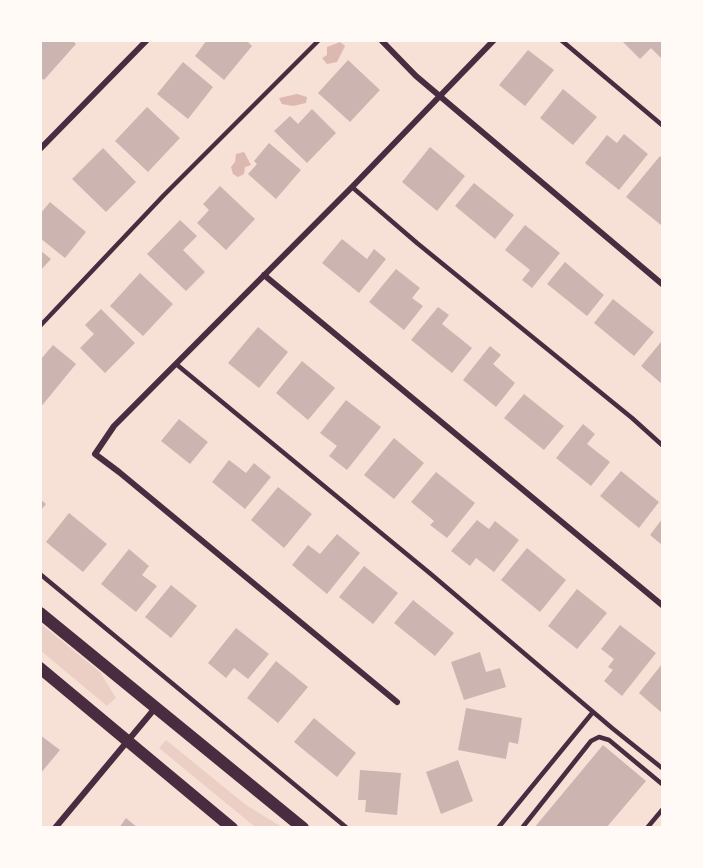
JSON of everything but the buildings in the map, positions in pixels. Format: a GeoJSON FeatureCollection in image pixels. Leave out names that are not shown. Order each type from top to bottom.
{"type":"FeatureCollection","features":[{"type":"Feature","properties":{"kind":"main road"},"geometry":{"type":"LineString","coordinates":[[40,613],[303,828]]}},
{"type":"Feature","properties":{"kind":"main road"},"geometry":{"type":"LineString","coordinates":[[40,668],[232,828]]}},
{"type":"Feature","properties":{"kind":"street"},"geometry":{"type":"LineString","coordinates":[[40,149],[147,40]]}},
{"type":"Feature","properties":{"kind":"street"},"geometry":{"type":"LineString","coordinates":[[381,40],[439,96],[663,284]]}},
{"type":"Feature","properties":{"kind":"street"},"geometry":{"type":"LineString","coordinates":[[397,702],[119,472],[94,454],[114,426],[352,187],[494,40]]}},
{"type":"Feature","properties":{"kind":"street"},"geometry":{"type":"LineString","coordinates":[[264,275],[663,605]]}},
{"type":"Feature","properties":{"kind":"street"},"geometry":{"type":"LineString","coordinates":[[55,828],[156,707]]}},
{"type":"Feature","properties":{"kind":"lane"},"geometry":{"type":"LineString","coordinates":[[40,326],[164,195],[319,40]]}},
{"type":"Feature","properties":{"kind":"lane"},"geometry":{"type":"LineString","coordinates":[[561,40],[663,125]]}},
{"type":"Feature","properties":{"kind":"lane"},"geometry":{"type":"LineString","coordinates":[[352,187],[425,250],[663,445]]}},
{"type":"Feature","properties":{"kind":"lane"},"geometry":{"type":"LineString","coordinates":[[176,364],[663,768]]}},
{"type":"Feature","properties":{"kind":"lane"},"geometry":{"type":"LineString","coordinates":[[40,574],[347,828]]}},
{"type":"Feature","properties":{"kind":"lane"},"geometry":{"type":"LineString","coordinates":[[498,828],[593,712]]}},
{"type":"Feature","properties":{"kind":"lane"},"geometry":{"type":"LineString","coordinates":[[522,828],[591,741],[599,738],[609,740],[663,784]]}},
{"type":"Feature","properties":{"kind":"lane"},"geometry":{"type":"LineString","coordinates":[[648,827],[663,810]]}},
{"type":"Feature","properties":{"kind":"shaded area"},"geometry":{"type":"Polygon","coordinates":[[[340,42],[345,46],[337,62],[327,64],[322,58],[327,55],[327,47],[340,42]]]}},
{"type":"Feature","properties":{"kind":"shaded area"},"geometry":{"type":"Polygon","coordinates":[[[297,94],[307,97],[306,103],[293,106],[282,104],[279,98],[297,94]]]}},
{"type":"Feature","properties":{"kind":"shaded area"},"geometry":{"type":"Polygon","coordinates":[[[244,152],[251,165],[245,167],[244,174],[238,177],[233,174],[231,167],[235,162],[236,154],[244,152]]]}},
{"type":"Feature","properties":{"kind":"shaded area"},"geometry":{"type":"Polygon","coordinates":[[[41,624],[100,672],[116,698],[107,706],[41,651],[41,624]]]}},
{"type":"Feature","properties":{"kind":"shaded area"},"geometry":{"type":"Polygon","coordinates":[[[166,740],[246,805],[282,827],[255,827],[159,748],[166,740]]]}}]}
